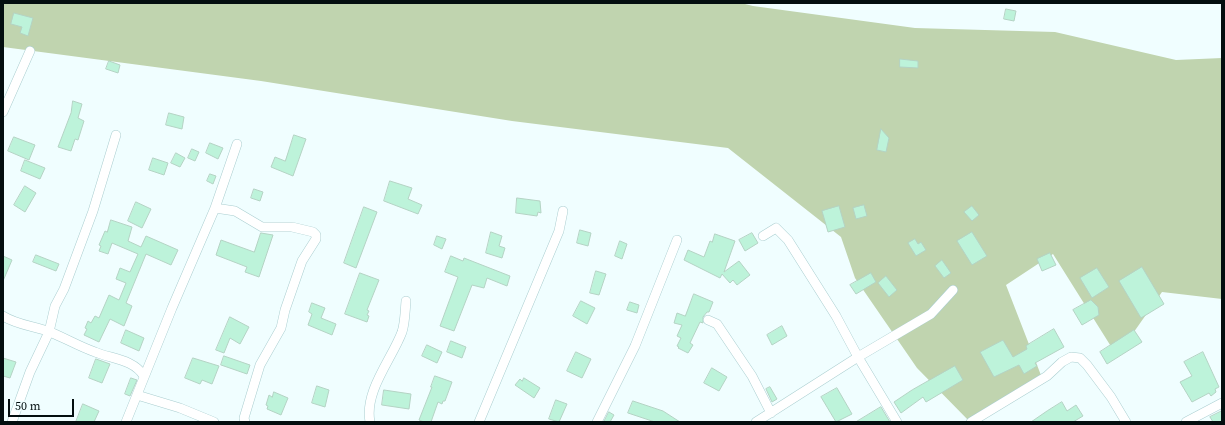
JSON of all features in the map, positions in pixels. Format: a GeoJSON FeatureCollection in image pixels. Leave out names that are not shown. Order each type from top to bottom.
{"type":"FeatureCollection","features":[{"type":"Feature","properties":{"kind":"street"},"geometry":{"type":"LineString","coordinates":[[3,112],[30,51]]}},
{"type":"Feature","properties":{"kind":"street"},"geometry":{"type":"LineString","coordinates":[[12,422],[30,372],[49,332],[55,306],[64,289],[93,211],[116,135]]}},
{"type":"Feature","properties":{"kind":"street"},"geometry":{"type":"LineString","coordinates":[[126,422],[215,208],[237,144]]}},
{"type":"Feature","properties":{"kind":"street"},"geometry":{"type":"LineString","coordinates":[[215,208],[235,211],[262,227],[292,227],[313,232],[316,235],[316,239],[302,261],[285,310],[281,328],[260,365],[244,418],[245,422]]}},
{"type":"Feature","properties":{"kind":"street"},"geometry":{"type":"LineString","coordinates":[[479,422],[559,230],[563,211]]}},
{"type":"Feature","properties":{"kind":"street"},"geometry":{"type":"LineString","coordinates":[[763,236],[776,228],[788,240],[836,316],[858,357],[897,422]]}},
{"type":"Feature","properties":{"kind":"street"},"geometry":{"type":"LineString","coordinates":[[597,422],[635,346],[677,240]]}},
{"type":"Feature","properties":{"kind":"street"},"geometry":{"type":"LineString","coordinates":[[756,422],[858,357],[930,314],[953,290]]}},
{"type":"Feature","properties":{"kind":"street"},"geometry":{"type":"LineString","coordinates":[[370,422],[371,404],[375,388],[402,332],[406,302]]}},
{"type":"Feature","properties":{"kind":"street"},"geometry":{"type":"LineString","coordinates":[[3,316],[9,320],[49,332],[95,353],[132,364],[140,370],[144,376]]}},
{"type":"Feature","properties":{"kind":"street"},"geometry":{"type":"LineString","coordinates":[[708,320],[717,324],[752,376],[771,413]]}},
{"type":"Feature","properties":{"kind":"street"},"geometry":{"type":"LineString","coordinates":[[971,422],[1047,376],[1062,362],[1071,357],[1080,358],[1087,364],[1111,396],[1126,422]]}},
{"type":"Feature","properties":{"kind":"street"},"geometry":{"type":"LineString","coordinates":[[137,395],[180,408],[214,422]]}},
{"type":"Feature","properties":{"kind":"street"},"geometry":{"type":"LineString","coordinates":[[1186,422],[1222,403]]}},
{"type":"Feature","properties":{"kind":"green space"},"geometry":{"type":"Polygon","coordinates":[[[3,3],[741,3],[753,6],[915,28],[1055,32],[1176,60],[1222,58],[1222,299],[1162,292],[1117,356],[1053,254],[1006,285],[1044,383],[970,422],[917,368],[855,278],[841,237],[728,148],[512,121],[261,81],[3,47],[3,3]]]}},
{"type":"Feature","properties":{"kind":"building"},"geometry":{"type":"Polygon","coordinates":[[[1006,9],[1016,11],[1014,21],[1004,19],[1006,9]]]}},
{"type":"Feature","properties":{"kind":"building"},"geometry":{"type":"Polygon","coordinates":[[[14,13],[33,18],[28,36],[20,33],[22,27],[11,24],[14,13]]]}},
{"type":"Feature","properties":{"kind":"building"},"geometry":{"type":"Polygon","coordinates":[[[900,59],[918,61],[918,68],[900,67],[900,59]]]}},
{"type":"Feature","properties":{"kind":"building"},"geometry":{"type":"Polygon","coordinates":[[[109,61],[120,65],[118,73],[106,69],[109,61]]]}},
{"type":"Feature","properties":{"kind":"building"},"geometry":{"type":"Polygon","coordinates":[[[73,101],[82,104],[78,118],[84,121],[78,140],[75,139],[71,151],[58,147],[71,113],[73,101]]]}},
{"type":"Feature","properties":{"kind":"building"},"geometry":{"type":"Polygon","coordinates":[[[169,113],[184,117],[182,129],[166,125],[169,113]]]}},
{"type":"Feature","properties":{"kind":"building"},"geometry":{"type":"Polygon","coordinates":[[[881,129],[889,138],[886,152],[877,150],[881,129]]]}},
{"type":"Feature","properties":{"kind":"building"},"geometry":{"type":"Polygon","coordinates":[[[294,135],[306,139],[293,176],[271,167],[275,157],[285,161],[294,135]]]}},
{"type":"Feature","properties":{"kind":"building"},"geometry":{"type":"Polygon","coordinates":[[[14,137],[35,145],[29,160],[8,151],[14,137]]]}},
{"type":"Feature","properties":{"kind":"building"},"geometry":{"type":"Polygon","coordinates":[[[210,143],[223,148],[218,159],[206,153],[210,143]]]}},
{"type":"Feature","properties":{"kind":"building"},"geometry":{"type":"Polygon","coordinates":[[[192,149],[199,152],[195,161],[188,158],[192,149]]]}},
{"type":"Feature","properties":{"kind":"building"},"geometry":{"type":"Polygon","coordinates":[[[176,153],[185,158],[180,167],[171,163],[176,153]]]}},
{"type":"Feature","properties":{"kind":"building"},"geometry":{"type":"Polygon","coordinates":[[[153,158],[168,163],[164,175],[149,170],[153,158]]]}},
{"type":"Feature","properties":{"kind":"building"},"geometry":{"type":"Polygon","coordinates":[[[25,160],[45,168],[40,179],[21,171],[25,160]]]}},
{"type":"Feature","properties":{"kind":"building"},"geometry":{"type":"Polygon","coordinates":[[[210,174],[216,176],[213,184],[207,181],[210,174]]]}},
{"type":"Feature","properties":{"kind":"building"},"geometry":{"type":"Polygon","coordinates":[[[390,181],[412,188],[408,199],[422,205],[418,214],[384,201],[390,181]]]}},
{"type":"Feature","properties":{"kind":"building"},"geometry":{"type":"Polygon","coordinates":[[[25,186],[36,193],[25,212],[14,205],[25,186]]]}},
{"type":"Feature","properties":{"kind":"building"},"geometry":{"type":"Polygon","coordinates":[[[254,189],[263,192],[260,201],[251,198],[254,189]]]}},
{"type":"Feature","properties":{"kind":"building"},"geometry":{"type":"Polygon","coordinates":[[[517,198],[540,201],[541,213],[538,212],[537,216],[516,213],[517,198]]]}},
{"type":"Feature","properties":{"kind":"building"},"geometry":{"type":"Polygon","coordinates":[[[136,202],[151,209],[142,228],[128,221],[136,202]]]}},
{"type":"Feature","properties":{"kind":"building"},"geometry":{"type":"Polygon","coordinates":[[[864,205],[867,216],[856,219],[853,208],[864,205]]]}},
{"type":"Feature","properties":{"kind":"building"},"geometry":{"type":"Polygon","coordinates":[[[839,206],[845,227],[828,232],[822,211],[839,206]]]}},
{"type":"Feature","properties":{"kind":"building"},"geometry":{"type":"Polygon","coordinates":[[[972,206],[979,215],[972,221],[964,212],[972,206]]]}},
{"type":"Feature","properties":{"kind":"building"},"geometry":{"type":"Polygon","coordinates":[[[364,207],[377,212],[356,268],[344,263],[364,207]]]}},
{"type":"Feature","properties":{"kind":"building"},"geometry":{"type":"Polygon","coordinates":[[[111,220],[132,227],[128,241],[141,247],[146,236],[178,250],[171,265],[146,254],[126,303],[132,306],[124,326],[110,319],[99,342],[84,335],[87,329],[85,328],[88,321],[91,323],[95,316],[99,318],[109,295],[119,300],[126,283],[116,279],[120,268],[130,272],[138,254],[112,243],[108,254],[99,251],[101,246],[99,245],[105,231],[107,232],[111,220]]]}},
{"type":"Feature","properties":{"kind":"building"},"geometry":{"type":"Polygon","coordinates":[[[580,230],[591,233],[588,246],[577,243],[580,230]]]}},
{"type":"Feature","properties":{"kind":"building"},"geometry":{"type":"Polygon","coordinates":[[[491,232],[502,236],[499,246],[505,248],[502,258],[486,253],[491,232]]]}},
{"type":"Feature","properties":{"kind":"building"},"geometry":{"type":"Polygon","coordinates":[[[972,232],[987,256],[972,265],[957,241],[972,232]]]}},
{"type":"Feature","properties":{"kind":"building"},"geometry":{"type":"Polygon","coordinates":[[[261,233],[273,235],[259,277],[245,272],[247,267],[216,255],[221,240],[254,252],[261,233]]]}},
{"type":"Feature","properties":{"kind":"building"},"geometry":{"type":"Polygon","coordinates":[[[752,233],[758,243],[745,251],[739,240],[752,233]]]}},
{"type":"Feature","properties":{"kind":"building"},"geometry":{"type":"Polygon","coordinates":[[[715,234],[735,241],[724,272],[739,261],[750,275],[737,285],[733,280],[730,283],[722,274],[720,278],[684,260],[688,250],[704,257],[710,241],[712,242],[715,234]]]}},
{"type":"Feature","properties":{"kind":"building"},"geometry":{"type":"Polygon","coordinates":[[[437,236],[446,239],[442,249],[434,245],[437,236]]]}},
{"type":"Feature","properties":{"kind":"building"},"geometry":{"type":"Polygon","coordinates":[[[915,239],[918,244],[921,242],[926,250],[916,256],[908,243],[915,239]]]}},
{"type":"Feature","properties":{"kind":"building"},"geometry":{"type":"Polygon","coordinates":[[[620,241],[627,244],[622,259],[615,256],[620,241]]]}},
{"type":"Feature","properties":{"kind":"building"},"geometry":{"type":"Polygon","coordinates":[[[1050,253],[1056,265],[1042,271],[1037,259],[1050,253]]]}},
{"type":"Feature","properties":{"kind":"building"},"geometry":{"type":"Polygon","coordinates":[[[36,255],[59,264],[56,271],[33,262],[36,255]]]}},
{"type":"Feature","properties":{"kind":"building"},"geometry":{"type":"Polygon","coordinates":[[[3,256],[12,260],[3,281],[3,256]]]}},
{"type":"Feature","properties":{"kind":"building"},"geometry":{"type":"Polygon","coordinates":[[[451,256],[463,261],[464,258],[510,276],[507,286],[487,278],[484,288],[472,285],[454,331],[440,326],[458,277],[445,272],[451,256]]]}},
{"type":"Feature","properties":{"kind":"building"},"geometry":{"type":"Polygon","coordinates":[[[942,260],[951,273],[944,278],[935,266],[942,260]]]}},
{"type":"Feature","properties":{"kind":"building"},"geometry":{"type":"Polygon","coordinates":[[[1142,267],[1164,304],[1141,318],[1119,281],[1142,267]]]}},
{"type":"Feature","properties":{"kind":"building"},"geometry":{"type":"Polygon","coordinates":[[[1097,268],[1109,287],[1092,298],[1080,278],[1097,268]]]}},
{"type":"Feature","properties":{"kind":"building"},"geometry":{"type":"Polygon","coordinates":[[[596,271],[606,274],[599,295],[590,293],[596,271]]]}},
{"type":"Feature","properties":{"kind":"building"},"geometry":{"type":"Polygon","coordinates":[[[360,273],[379,280],[367,310],[369,311],[367,315],[369,316],[367,322],[345,314],[360,273]]]}},
{"type":"Feature","properties":{"kind":"building"},"geometry":{"type":"Polygon","coordinates":[[[871,273],[876,282],[856,294],[850,285],[871,273]]]}},
{"type":"Feature","properties":{"kind":"building"},"geometry":{"type":"Polygon","coordinates":[[[886,276],[897,290],[889,297],[878,283],[886,276]]]}},
{"type":"Feature","properties":{"kind":"building"},"geometry":{"type":"Polygon","coordinates":[[[694,294],[713,302],[709,312],[707,312],[703,317],[703,323],[700,322],[690,343],[693,345],[688,353],[677,346],[681,338],[677,336],[682,325],[674,323],[677,313],[685,316],[694,294]]]}},
{"type":"Feature","properties":{"kind":"building"},"geometry":{"type":"Polygon","coordinates":[[[1091,300],[1098,307],[1099,315],[1082,325],[1073,310],[1091,300]]]}},
{"type":"Feature","properties":{"kind":"building"},"geometry":{"type":"Polygon","coordinates":[[[581,301],[595,308],[587,324],[573,316],[581,301]]]}},
{"type":"Feature","properties":{"kind":"building"},"geometry":{"type":"Polygon","coordinates":[[[630,302],[639,305],[637,313],[627,310],[630,302]]]}},
{"type":"Feature","properties":{"kind":"building"},"geometry":{"type":"Polygon","coordinates":[[[312,303],[325,308],[321,318],[336,324],[332,335],[308,325],[312,314],[309,312],[312,303]]]}},
{"type":"Feature","properties":{"kind":"building"},"geometry":{"type":"Polygon","coordinates":[[[230,317],[249,327],[240,344],[230,338],[224,353],[216,350],[230,317]]]}},
{"type":"Feature","properties":{"kind":"building"},"geometry":{"type":"Polygon","coordinates":[[[782,326],[787,336],[772,345],[767,335],[782,326]]]}},
{"type":"Feature","properties":{"kind":"building"},"geometry":{"type":"Polygon","coordinates":[[[1054,329],[1064,347],[1035,363],[1037,366],[1024,374],[1019,365],[994,377],[980,352],[1003,340],[1013,357],[1027,349],[1026,346],[1054,329]]]}},
{"type":"Feature","properties":{"kind":"building"},"geometry":{"type":"Polygon","coordinates":[[[126,330],[144,338],[139,351],[121,343],[126,330]]]}},
{"type":"Feature","properties":{"kind":"building"},"geometry":{"type":"Polygon","coordinates":[[[1134,330],[1142,342],[1107,364],[1100,352],[1134,330]]]}},
{"type":"Feature","properties":{"kind":"building"},"geometry":{"type":"Polygon","coordinates":[[[451,341],[466,347],[462,358],[447,352],[451,341]]]}},
{"type":"Feature","properties":{"kind":"building"},"geometry":{"type":"Polygon","coordinates":[[[427,345],[442,352],[437,363],[422,356],[427,345]]]}},
{"type":"Feature","properties":{"kind":"building"},"geometry":{"type":"Polygon","coordinates":[[[576,352],[591,359],[582,378],[567,371],[576,352]]]}},
{"type":"Feature","properties":{"kind":"building"},"geometry":{"type":"Polygon","coordinates":[[[1203,352],[1219,387],[1215,389],[1216,392],[1211,396],[1209,393],[1192,402],[1180,382],[1192,376],[1184,362],[1203,352]]]}},
{"type":"Feature","properties":{"kind":"building"},"geometry":{"type":"Polygon","coordinates":[[[224,356],[250,365],[247,374],[221,365],[224,356]]]}},
{"type":"Feature","properties":{"kind":"building"},"geometry":{"type":"Polygon","coordinates":[[[3,358],[16,362],[10,378],[3,376],[3,358]]]}},
{"type":"Feature","properties":{"kind":"building"},"geometry":{"type":"Polygon","coordinates":[[[193,358],[219,366],[212,384],[202,380],[200,384],[185,378],[193,358]]]}},
{"type":"Feature","properties":{"kind":"building"},"geometry":{"type":"Polygon","coordinates":[[[96,359],[110,364],[102,383],[89,378],[96,359]]]}},
{"type":"Feature","properties":{"kind":"building"},"geometry":{"type":"Polygon","coordinates":[[[955,366],[963,380],[926,402],[923,397],[901,413],[894,402],[955,366]]]}},
{"type":"Feature","properties":{"kind":"building"},"geometry":{"type":"Polygon","coordinates":[[[712,368],[727,377],[719,391],[704,383],[712,368]]]}},
{"type":"Feature","properties":{"kind":"building"},"geometry":{"type":"Polygon","coordinates":[[[435,376],[452,382],[445,401],[443,401],[442,404],[438,402],[431,422],[424,422],[419,420],[435,376]]]}},
{"type":"Feature","properties":{"kind":"building"},"geometry":{"type":"Polygon","coordinates":[[[131,378],[137,380],[130,396],[125,394],[131,378]]]}},
{"type":"Feature","properties":{"kind":"building"},"geometry":{"type":"Polygon","coordinates":[[[524,378],[540,388],[534,398],[515,385],[520,379],[522,381],[524,378]]]}},
{"type":"Feature","properties":{"kind":"building"},"geometry":{"type":"Polygon","coordinates":[[[317,386],[329,390],[325,407],[312,403],[317,386]]]}},
{"type":"Feature","properties":{"kind":"building"},"geometry":{"type":"Polygon","coordinates":[[[770,387],[777,399],[772,402],[766,389],[770,387]]]}},
{"type":"Feature","properties":{"kind":"building"},"geometry":{"type":"Polygon","coordinates":[[[837,388],[852,414],[836,422],[821,397],[837,388]]]}},
{"type":"Feature","properties":{"kind":"building"},"geometry":{"type":"Polygon","coordinates":[[[384,390],[411,394],[409,409],[382,405],[384,390]]]}},
{"type":"Feature","properties":{"kind":"building"},"geometry":{"type":"Polygon","coordinates":[[[274,392],[288,398],[281,415],[267,409],[268,406],[266,405],[269,395],[272,397],[274,392]]]}},
{"type":"Feature","properties":{"kind":"building"},"geometry":{"type":"Polygon","coordinates":[[[556,400],[567,404],[559,422],[549,419],[556,400]]]}},
{"type":"Feature","properties":{"kind":"building"},"geometry":{"type":"Polygon","coordinates":[[[633,401],[663,411],[680,422],[655,422],[628,413],[633,401]]]}},
{"type":"Feature","properties":{"kind":"building"},"geometry":{"type":"Polygon","coordinates":[[[1062,402],[1067,411],[1076,405],[1083,416],[1073,422],[1031,422],[1047,411],[1062,402]]]}},
{"type":"Feature","properties":{"kind":"building"},"geometry":{"type":"Polygon","coordinates":[[[83,404],[99,411],[94,422],[76,422],[83,404]]]}},
{"type":"Feature","properties":{"kind":"building"},"geometry":{"type":"Polygon","coordinates":[[[881,407],[890,422],[856,422],[881,407]]]}},
{"type":"Feature","properties":{"kind":"building"},"geometry":{"type":"Polygon","coordinates":[[[1222,411],[1222,422],[1213,422],[1210,417],[1222,411]]]}},
{"type":"Feature","properties":{"kind":"building"},"geometry":{"type":"Polygon","coordinates":[[[609,412],[614,415],[610,422],[604,422],[609,412]]]}}]}
